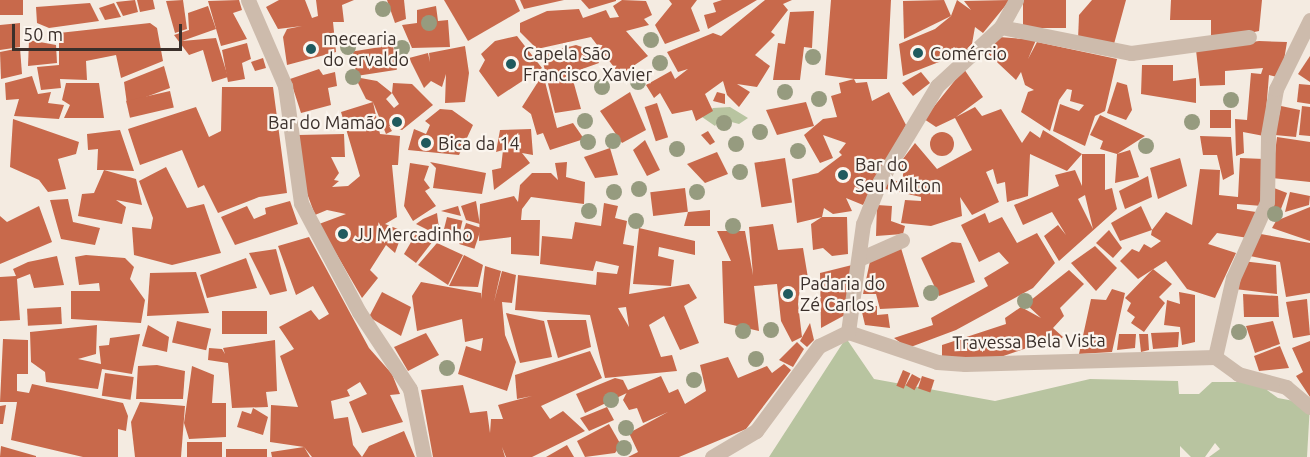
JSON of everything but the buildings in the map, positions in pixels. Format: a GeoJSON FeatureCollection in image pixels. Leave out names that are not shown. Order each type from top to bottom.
{"type":"FeatureCollection","features":[{"type":"Feature","properties":{"kind":"street"},"geometry":{"type":"LineString","coordinates":[[248,0],[285,86],[301,203],[359,312],[410,389],[424,457]]}},
{"type":"Feature","properties":{"kind":"street"},"geometry":{"type":"LineString","coordinates":[[712,457],[756,430],[819,346],[848,332],[859,259],[872,200],[928,100],[1001,27],[1016,0]]}},
{"type":"Feature","properties":{"kind":"street"},"geometry":{"type":"LineString","coordinates":[[1310,20],[1276,89],[1268,135],[1267,202],[1233,278],[1215,357],[1238,374],[1286,387],[1310,407]]}},
{"type":"Feature","properties":{"kind":"street"},"geometry":{"type":"LineString","coordinates":[[1001,27],[1131,52],[1249,37]]}},
{"type":"Feature","properties":{"kind":"street"},"geometry":{"type":"LineString","coordinates":[[859,259],[902,240]]}},
{"type":"Feature","properties":{"kind":"street","name":"Travessa Bela Vista"},"geometry":{"type":"LineString","coordinates":[[848,332],[927,359],[965,364],[1215,357]]}},
{"type":"Feature","properties":{"kind":"green space"},"geometry":{"type":"Polygon","coordinates":[[[730,107],[748,118],[739,124],[720,119],[715,126],[702,117],[713,108],[730,107]]]}},
{"type":"Feature","properties":{"kind":"green space"},"geometry":{"type":"Polygon","coordinates":[[[846,338],[874,379],[995,401],[1090,379],[1178,381],[1179,394],[1199,394],[1212,382],[1274,382],[1267,390],[1278,398],[1310,404],[1307,457],[1209,457],[1220,449],[1215,443],[1205,457],[1191,457],[1180,446],[1180,457],[769,457],[846,338]]]}},
{"type":"Feature","properties":{"kind":"place","name":"mecearia do ervaldo"},"geometry":{"type":"Point","coordinates":[311,49]}},
{"type":"Feature","properties":{"kind":"place","name":"Comércio"},"geometry":{"type":"Point","coordinates":[918,53]}},
{"type":"Feature","properties":{"kind":"place","name":"Capela São Francisco Xavier"},"geometry":{"type":"Point","coordinates":[511,64]}},
{"type":"Feature","properties":{"kind":"place","name":"Bar do Mamão"},"geometry":{"type":"Point","coordinates":[397,122]}},
{"type":"Feature","properties":{"kind":"place","name":"Bica da 14"},"geometry":{"type":"Point","coordinates":[426,143]}},
{"type":"Feature","properties":{"kind":"place","name":"Bar do Seu Milton"},"geometry":{"type":"Point","coordinates":[843,175]}},
{"type":"Feature","properties":{"kind":"place","name":"JJ Mercadinho"},"geometry":{"type":"Point","coordinates":[343,234]}},
{"type":"Feature","properties":{"kind":"place","name":"Padaria do Zé Carlos"},"geometry":{"type":"Point","coordinates":[788,294]}}]}
